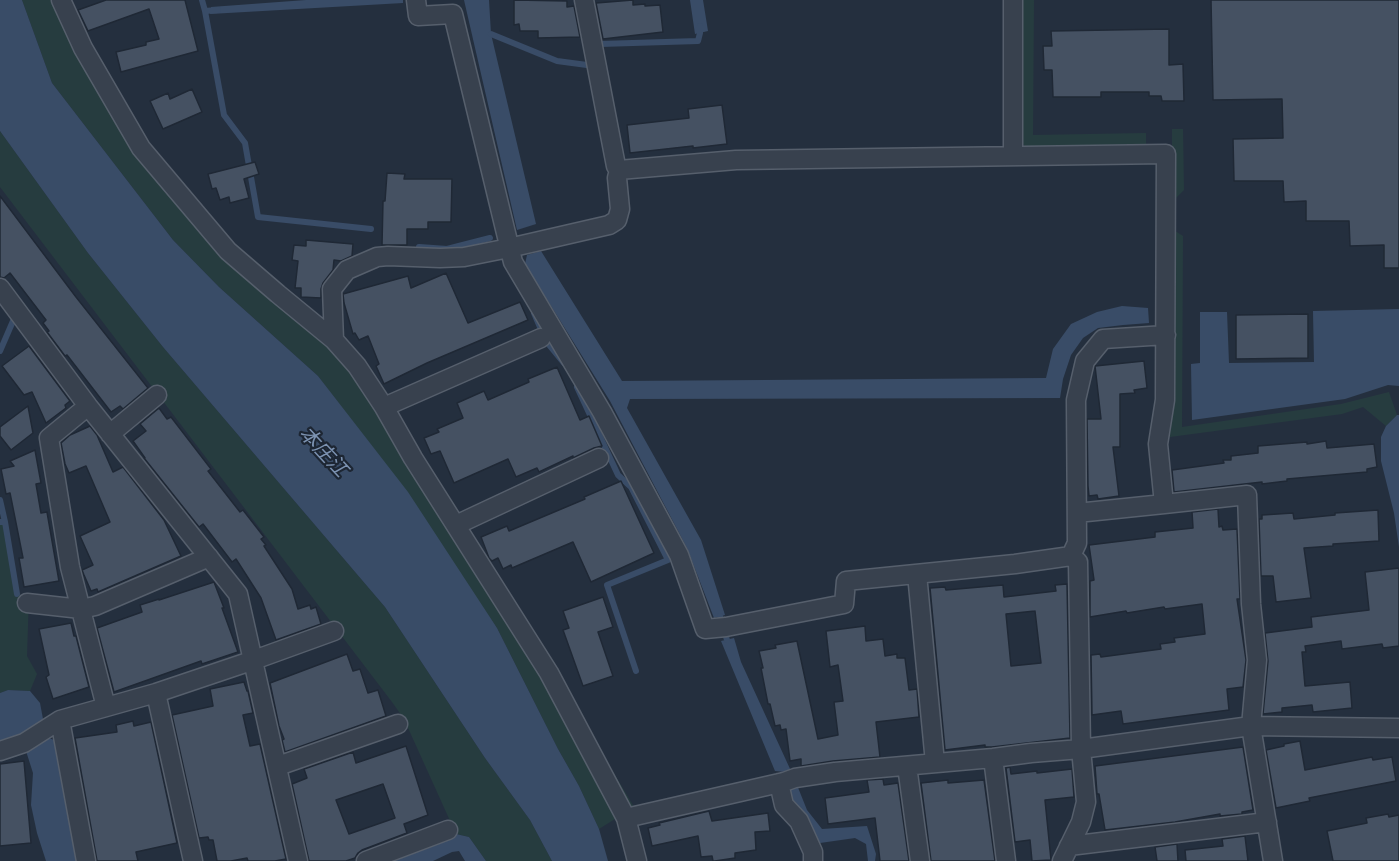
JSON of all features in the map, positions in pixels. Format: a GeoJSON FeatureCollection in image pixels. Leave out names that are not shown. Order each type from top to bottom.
{"type":"FeatureCollection","features":[{"type":"Feature","properties":{"kind":"street"},"geometry":{"type":"LineString","coordinates":[[61,0],[79,41],[141,148],[228,251],[334,340],[357,366],[549,673],[626,818],[637,861]]}},
{"type":"Feature","properties":{"kind":"street"},"geometry":{"type":"LineString","coordinates":[[334,340],[332,289],[347,270],[377,257],[388,255],[464,257],[609,225],[617,220],[620,209],[617,178],[619,170],[616,166],[584,0]]}},
{"type":"Feature","properties":{"kind":"street"},"geometry":{"type":"LineString","coordinates":[[1013,0],[1013,156]]}},
{"type":"Feature","properties":{"kind":"street"},"geometry":{"type":"LineString","coordinates":[[416,2],[418,16],[453,14],[513,262],[602,412],[679,555],[705,629],[844,604],[846,581],[1071,556]]}},
{"type":"Feature","properties":{"kind":"street"},"geometry":{"type":"LineString","coordinates":[[619,170],[736,160],[1166,154],[1165,400],[1158,444],[1164,504]]}},
{"type":"Feature","properties":{"kind":"street"},"geometry":{"type":"LineString","coordinates":[[0,288],[8,309],[238,594],[298,861]]}},
{"type":"Feature","properties":{"kind":"street"},"geometry":{"type":"LineString","coordinates":[[1071,556],[1077,543],[1076,400],[1085,361],[1103,339],[1166,335]]}},
{"type":"Feature","properties":{"kind":"street"},"geometry":{"type":"LineString","coordinates":[[384,407],[541,338]]}},
{"type":"Feature","properties":{"kind":"street"},"geometry":{"type":"LineString","coordinates":[[110,434],[157,395]]}},
{"type":"Feature","properties":{"kind":"street"},"geometry":{"type":"LineString","coordinates":[[88,406],[49,438],[70,567],[106,707]]}},
{"type":"Feature","properties":{"kind":"street"},"geometry":{"type":"LineString","coordinates":[[456,525],[599,458]]}},
{"type":"Feature","properties":{"kind":"street"},"geometry":{"type":"LineString","coordinates":[[1077,513],[1247,495],[1251,604],[1257,660],[1251,726],[1273,861]]}},
{"type":"Feature","properties":{"kind":"street"},"geometry":{"type":"LineString","coordinates":[[1065,853],[1081,822],[1086,802],[1081,749],[1077,562],[1071,556]]}},
{"type":"Feature","properties":{"kind":"street"},"geometry":{"type":"LineString","coordinates":[[27,603],[81,609],[95,606],[209,557]]}},
{"type":"Feature","properties":{"kind":"street"},"geometry":{"type":"LineString","coordinates":[[917,574],[935,763]]}},
{"type":"Feature","properties":{"kind":"street"},"geometry":{"type":"LineString","coordinates":[[0,751],[24,743],[54,724],[156,693],[334,631]]}},
{"type":"Feature","properties":{"kind":"street"},"geometry":{"type":"LineString","coordinates":[[156,693],[193,861]]}},
{"type":"Feature","properties":{"kind":"street"},"geometry":{"type":"LineString","coordinates":[[54,724],[86,861]]}},
{"type":"Feature","properties":{"kind":"street"},"geometry":{"type":"LineString","coordinates":[[278,766],[398,724]]}},
{"type":"Feature","properties":{"kind":"street"},"geometry":{"type":"LineString","coordinates":[[626,818],[835,772],[1081,749],[1251,726],[1399,728]]}},
{"type":"Feature","properties":{"kind":"street"},"geometry":{"type":"LineString","coordinates":[[993,758],[1006,861]]}},
{"type":"Feature","properties":{"kind":"street"},"geometry":{"type":"LineString","coordinates":[[907,766],[920,861]]}},
{"type":"Feature","properties":{"kind":"street"},"geometry":{"type":"LineString","coordinates":[[786,781],[784,805],[799,821],[813,852],[813,861]]}},
{"type":"Feature","properties":{"kind":"street"},"geometry":{"type":"LineString","coordinates":[[1065,853],[1267,822]]}},
{"type":"Feature","properties":{"kind":"street"},"geometry":{"type":"LineString","coordinates":[[366,861],[448,830]]}},
{"type":"Feature","properties":{"kind":"green space"},"geometry":{"type":"Polygon","coordinates":[[[22,0],[68,0],[141,140],[233,251],[351,346],[634,807],[599,829],[497,628],[318,376],[219,287],[173,240],[52,83],[22,0]]]}},
{"type":"Feature","properties":{"kind":"green space"},"geometry":{"type":"Polygon","coordinates":[[[1023,0],[1034,0],[1033,135],[1146,133],[1146,146],[1027,148],[1021,142],[1023,0]]]}},
{"type":"Feature","properties":{"kind":"green space"},"geometry":{"type":"Polygon","coordinates":[[[1172,129],[1183,129],[1184,190],[1172,202],[1172,129]]]}},
{"type":"Feature","properties":{"kind":"green space"},"geometry":{"type":"Polygon","coordinates":[[[0,131],[88,253],[163,347],[385,607],[485,758],[530,820],[552,861],[486,861],[469,837],[456,834],[404,719],[0,187],[0,131]]]}},
{"type":"Feature","properties":{"kind":"green space"},"geometry":{"type":"Polygon","coordinates":[[[1172,229],[1183,236],[1182,427],[1341,404],[1389,392],[1397,415],[1386,426],[1363,407],[1342,414],[1170,437],[1172,229]]]}},
{"type":"Feature","properties":{"kind":"green space"},"geometry":{"type":"Polygon","coordinates":[[[0,520],[2,520],[17,595],[29,595],[27,656],[37,674],[30,691],[8,690],[0,693],[0,520]]]}},
{"type":"Feature","properties":{"kind":"water","name":"本庄江"},"geometry":{"type":"Polygon","coordinates":[[[0,0],[22,0],[52,83],[173,240],[219,287],[318,376],[408,492],[497,628],[579,786],[599,829],[608,861],[552,861],[530,820],[485,758],[385,607],[163,347],[88,253],[0,131],[0,0]]]}},
{"type":"Feature","properties":{"kind":"water"},"geometry":{"type":"Polygon","coordinates":[[[306,0],[403,0],[403,3],[210,14],[211,7],[306,0]]]}},
{"type":"Feature","properties":{"kind":"water"},"geometry":{"type":"Polygon","coordinates":[[[464,0],[489,0],[491,34],[536,224],[517,230],[464,0]]]}},
{"type":"Feature","properties":{"kind":"water"},"geometry":{"type":"Polygon","coordinates":[[[690,0],[703,0],[708,31],[695,34],[690,0]]]}},
{"type":"Feature","properties":{"kind":"water"},"geometry":{"type":"Polygon","coordinates":[[[541,251],[622,381],[1046,378],[1053,349],[1071,324],[1097,312],[1122,306],[1148,308],[1149,323],[1098,328],[1083,338],[1071,355],[1063,379],[1060,398],[630,399],[627,408],[701,540],[725,615],[714,618],[687,548],[610,401],[525,264],[527,255],[541,251]]]}},
{"type":"Feature","properties":{"kind":"water"},"geometry":{"type":"Polygon","coordinates":[[[1399,309],[1399,386],[1388,385],[1345,399],[1192,420],[1191,364],[1200,363],[1200,312],[1227,312],[1229,363],[1314,362],[1313,311],[1399,309]]]}},
{"type":"Feature","properties":{"kind":"water"},"geometry":{"type":"Polygon","coordinates":[[[1399,415],[1399,547],[1394,513],[1381,461],[1381,437],[1386,426],[1399,415]]]}},
{"type":"Feature","properties":{"kind":"water"},"geometry":{"type":"Polygon","coordinates":[[[734,638],[741,662],[791,771],[775,771],[721,641],[734,638]]]}},
{"type":"Feature","properties":{"kind":"water"},"geometry":{"type":"Polygon","coordinates":[[[8,690],[30,691],[40,703],[43,719],[39,725],[44,736],[54,740],[76,861],[46,861],[31,805],[33,773],[26,751],[0,742],[0,693],[8,690]]]}},
{"type":"Feature","properties":{"kind":"water"},"geometry":{"type":"Polygon","coordinates":[[[797,785],[807,810],[822,829],[867,826],[876,854],[875,861],[868,861],[866,844],[855,838],[820,843],[807,820],[791,802],[789,788],[797,785]]]}},
{"type":"Feature","properties":{"kind":"water"},"geometry":{"type":"Polygon","coordinates":[[[456,834],[469,837],[486,861],[465,861],[459,851],[433,861],[391,861],[456,834]]]}},
{"type":"Feature","properties":{"kind":"building"},"geometry":{"type":"Polygon","coordinates":[[[106,0],[185,0],[198,51],[121,72],[116,52],[146,45],[146,42],[159,39],[149,9],[88,31],[78,10],[106,0]]]}},
{"type":"Feature","properties":{"kind":"building"},"geometry":{"type":"Polygon","coordinates":[[[514,0],[567,1],[567,7],[574,6],[580,37],[538,38],[538,31],[520,31],[519,24],[514,25],[514,0]]]}},
{"type":"Feature","properties":{"kind":"building"},"geometry":{"type":"Polygon","coordinates":[[[633,0],[633,5],[660,5],[663,32],[603,39],[596,3],[633,0]]]}},
{"type":"Feature","properties":{"kind":"building"},"geometry":{"type":"Polygon","coordinates":[[[1211,0],[1399,0],[1399,268],[1384,268],[1384,245],[1350,246],[1349,221],[1306,221],[1306,201],[1284,202],[1283,181],[1234,181],[1233,139],[1283,138],[1282,99],[1213,100],[1211,0]]]}},
{"type":"Feature","properties":{"kind":"building"},"geometry":{"type":"Polygon","coordinates":[[[1169,29],[1169,65],[1183,64],[1184,101],[1162,101],[1161,96],[1149,96],[1149,92],[1101,92],[1101,97],[1053,97],[1052,70],[1044,70],[1043,46],[1052,46],[1051,31],[1169,29]]]}},
{"type":"Feature","properties":{"kind":"building"},"geometry":{"type":"Polygon","coordinates":[[[192,89],[202,112],[163,129],[150,101],[168,93],[170,99],[192,89]]]}},
{"type":"Feature","properties":{"kind":"building"},"geometry":{"type":"Polygon","coordinates":[[[722,105],[727,144],[630,153],[627,125],[689,118],[688,109],[722,105]]]}},
{"type":"Feature","properties":{"kind":"building"},"geometry":{"type":"Polygon","coordinates":[[[255,162],[259,174],[244,179],[249,198],[230,203],[229,197],[220,200],[216,188],[212,189],[208,174],[255,162]]]}},
{"type":"Feature","properties":{"kind":"building"},"geometry":{"type":"Polygon","coordinates":[[[387,173],[405,174],[404,179],[452,179],[451,222],[428,222],[428,229],[407,229],[407,245],[382,245],[383,201],[385,201],[387,173]]]}},
{"type":"Feature","properties":{"kind":"building"},"geometry":{"type":"Polygon","coordinates":[[[0,196],[148,388],[123,409],[120,406],[111,412],[47,332],[49,331],[43,323],[46,320],[10,273],[4,278],[0,277],[0,196]]]}},
{"type":"Feature","properties":{"kind":"building"},"geometry":{"type":"Polygon","coordinates":[[[306,240],[353,244],[352,256],[341,261],[334,260],[333,270],[323,283],[321,298],[301,297],[301,288],[295,288],[298,261],[292,260],[294,245],[306,246],[306,240]]]}},
{"type":"Feature","properties":{"kind":"building"},"geometry":{"type":"Polygon","coordinates":[[[446,273],[468,323],[520,302],[528,320],[384,384],[376,366],[379,364],[368,336],[359,340],[355,333],[353,334],[343,294],[408,276],[411,288],[446,273]]]}},
{"type":"Feature","properties":{"kind":"building"},"geometry":{"type":"Polygon","coordinates":[[[1308,314],[1308,358],[1236,359],[1236,315],[1308,314]]]}},
{"type":"Feature","properties":{"kind":"building"},"geometry":{"type":"Polygon","coordinates":[[[29,346],[70,401],[65,405],[66,408],[46,423],[32,392],[24,395],[2,366],[29,346]]]}},
{"type":"Feature","properties":{"kind":"building"},"geometry":{"type":"Polygon","coordinates":[[[1144,361],[1147,388],[1134,390],[1135,393],[1120,394],[1120,447],[1113,447],[1119,496],[1098,499],[1097,495],[1089,496],[1087,419],[1101,419],[1095,366],[1144,361]]]}},
{"type":"Feature","properties":{"kind":"building"},"geometry":{"type":"Polygon","coordinates":[[[557,367],[580,420],[589,416],[602,446],[573,458],[573,456],[539,472],[537,468],[516,477],[508,459],[454,483],[440,451],[431,454],[424,438],[439,432],[437,429],[463,418],[457,403],[484,391],[488,400],[557,367]]]}},
{"type":"Feature","properties":{"kind":"building"},"geometry":{"type":"Polygon","coordinates":[[[28,406],[33,433],[11,450],[0,436],[0,427],[28,406]]]}},
{"type":"Feature","properties":{"kind":"building"},"geometry":{"type":"Polygon","coordinates":[[[159,408],[167,419],[171,417],[211,469],[208,471],[240,512],[243,510],[264,537],[261,539],[266,545],[264,546],[292,589],[298,609],[310,605],[311,609],[316,607],[321,624],[276,640],[261,598],[236,559],[232,562],[203,524],[199,527],[133,441],[146,431],[140,424],[159,408]]]}},
{"type":"Feature","properties":{"kind":"building"},"geometry":{"type":"Polygon","coordinates":[[[90,426],[97,435],[113,472],[123,467],[164,520],[181,556],[98,592],[97,589],[91,591],[82,570],[93,565],[80,536],[110,522],[86,466],[69,473],[61,443],[70,435],[90,426]]]}},
{"type":"Feature","properties":{"kind":"building"},"geometry":{"type":"Polygon","coordinates":[[[1326,441],[1327,448],[1374,444],[1377,467],[1367,469],[1367,472],[1174,492],[1172,470],[1224,463],[1223,460],[1231,460],[1231,456],[1258,453],[1258,446],[1326,441]]]}},
{"type":"Feature","properties":{"kind":"building"},"geometry":{"type":"Polygon","coordinates":[[[35,450],[41,483],[36,484],[41,513],[47,512],[59,581],[24,587],[19,558],[23,558],[10,493],[6,494],[1,469],[14,466],[10,461],[35,450]]]}},
{"type":"Feature","properties":{"kind":"building"},"geometry":{"type":"Polygon","coordinates":[[[621,481],[654,553],[591,582],[573,542],[512,568],[511,565],[503,569],[498,558],[492,561],[489,558],[481,537],[507,526],[509,531],[621,481]]]}},
{"type":"Feature","properties":{"kind":"building"},"geometry":{"type":"Polygon","coordinates":[[[1218,509],[1219,527],[1222,526],[1223,530],[1237,529],[1240,599],[1237,599],[1246,660],[1243,687],[1227,689],[1229,710],[1123,724],[1121,711],[1092,715],[1091,655],[1100,654],[1101,657],[1161,649],[1160,644],[1175,642],[1174,638],[1205,634],[1202,604],[1127,613],[1126,611],[1090,617],[1090,581],[1094,580],[1089,545],[1155,537],[1155,532],[1193,528],[1192,512],[1218,509]]]}},
{"type":"Feature","properties":{"kind":"building"},"geometry":{"type":"Polygon","coordinates":[[[1378,510],[1379,541],[1304,548],[1311,598],[1276,602],[1273,576],[1261,576],[1259,519],[1262,519],[1262,515],[1293,513],[1294,519],[1378,510]]]}},
{"type":"Feature","properties":{"kind":"building"},"geometry":{"type":"Polygon","coordinates":[[[1399,568],[1399,646],[1383,648],[1382,644],[1342,649],[1341,641],[1305,646],[1306,652],[1302,652],[1305,686],[1350,682],[1352,708],[1313,712],[1312,705],[1282,708],[1282,712],[1263,714],[1268,661],[1265,633],[1312,627],[1311,617],[1369,610],[1365,572],[1399,568]]]}},
{"type":"Feature","properties":{"kind":"building"},"geometry":{"type":"Polygon","coordinates":[[[214,582],[238,652],[202,664],[201,661],[114,692],[97,628],[142,612],[140,605],[214,582]]]}},
{"type":"Feature","properties":{"kind":"building"},"geometry":{"type":"Polygon","coordinates":[[[1067,584],[1070,738],[945,750],[930,588],[945,587],[946,590],[1003,585],[1004,597],[1056,591],[1055,585],[1067,584]],[[1035,611],[1006,614],[1011,666],[1041,663],[1035,611]]]}},
{"type":"Feature","properties":{"kind":"building"},"geometry":{"type":"Polygon","coordinates":[[[603,597],[613,627],[598,632],[613,676],[583,686],[563,630],[569,628],[563,611],[603,597]]]}},
{"type":"Feature","properties":{"kind":"building"},"geometry":{"type":"Polygon","coordinates":[[[71,623],[89,687],[53,699],[46,677],[49,675],[39,629],[71,623]]]}},
{"type":"Feature","properties":{"kind":"building"},"geometry":{"type":"Polygon","coordinates":[[[865,626],[866,641],[883,639],[885,656],[897,654],[897,658],[905,658],[909,690],[917,689],[919,717],[876,722],[880,757],[801,766],[801,759],[790,761],[786,729],[781,730],[780,725],[775,726],[770,704],[768,704],[759,651],[797,641],[818,739],[838,735],[834,702],[843,701],[838,665],[830,667],[826,631],[865,626]]]}},
{"type":"Feature","properties":{"kind":"building"},"geometry":{"type":"Polygon","coordinates":[[[347,654],[353,671],[360,669],[368,693],[378,690],[386,716],[285,752],[270,683],[347,654]]]}},
{"type":"Feature","properties":{"kind":"building"},"geometry":{"type":"Polygon","coordinates":[[[244,682],[253,713],[243,715],[250,746],[260,744],[286,859],[248,861],[247,858],[217,861],[213,840],[209,840],[208,837],[199,838],[172,715],[213,706],[210,689],[244,682]]]}},
{"type":"Feature","properties":{"kind":"building"},"geometry":{"type":"Polygon","coordinates":[[[133,721],[134,726],[151,722],[177,843],[136,852],[138,861],[97,861],[75,738],[117,732],[116,725],[133,721]]]}},
{"type":"Feature","properties":{"kind":"building"},"geometry":{"type":"Polygon","coordinates":[[[1300,741],[1305,770],[1372,757],[1373,760],[1392,757],[1396,781],[1309,798],[1310,801],[1276,808],[1266,750],[1300,741]]]}},
{"type":"Feature","properties":{"kind":"building"},"geometry":{"type":"Polygon","coordinates":[[[406,746],[428,815],[404,824],[407,833],[362,850],[355,858],[346,861],[309,861],[292,784],[307,778],[304,769],[353,752],[356,763],[406,746]],[[383,784],[336,800],[349,834],[395,818],[383,784]]]}},
{"type":"Feature","properties":{"kind":"building"},"geometry":{"type":"Polygon","coordinates":[[[1243,747],[1253,810],[1242,812],[1242,814],[1220,816],[1220,814],[1105,830],[1099,794],[1097,794],[1095,766],[1243,747]]]}},
{"type":"Feature","properties":{"kind":"building"},"geometry":{"type":"Polygon","coordinates":[[[24,761],[31,843],[0,846],[0,764],[24,761]]]}},
{"type":"Feature","properties":{"kind":"building"},"geometry":{"type":"Polygon","coordinates":[[[1010,767],[1011,774],[1072,769],[1074,797],[1045,800],[1051,860],[1032,861],[1030,840],[1015,842],[1006,768],[1010,767]]]}},
{"type":"Feature","properties":{"kind":"building"},"geometry":{"type":"Polygon","coordinates":[[[883,779],[884,785],[898,783],[909,861],[880,861],[875,818],[828,824],[825,798],[869,792],[867,780],[883,779]]]}},
{"type":"Feature","properties":{"kind":"building"},"geometry":{"type":"Polygon","coordinates":[[[948,780],[948,783],[984,780],[995,861],[931,861],[921,783],[948,780]]]}},
{"type":"Feature","properties":{"kind":"building"},"geometry":{"type":"Polygon","coordinates":[[[709,811],[712,821],[768,813],[770,831],[755,832],[756,850],[735,853],[735,858],[715,861],[712,856],[701,857],[698,836],[652,846],[648,828],[660,825],[659,823],[709,811]]]}},
{"type":"Feature","properties":{"kind":"building"},"geometry":{"type":"Polygon","coordinates":[[[1388,814],[1389,817],[1399,815],[1399,861],[1333,861],[1327,831],[1367,823],[1366,818],[1388,814]]]}},
{"type":"Feature","properties":{"kind":"building"},"geometry":{"type":"Polygon","coordinates":[[[1245,836],[1248,861],[1186,861],[1185,850],[1223,846],[1222,839],[1245,836]]]}},
{"type":"Feature","properties":{"kind":"building"},"geometry":{"type":"Polygon","coordinates":[[[1177,844],[1178,861],[1157,861],[1155,847],[1177,844]]]}},
{"type":"Feature","properties":{"kind":"waterway"},"geometry":{"type":"LineString","coordinates":[[202,0],[205,11],[218,10]]}},
{"type":"Feature","properties":{"kind":"waterway"},"geometry":{"type":"LineString","coordinates":[[205,11],[224,115],[245,143],[258,217],[371,229]]}},
{"type":"Feature","properties":{"kind":"waterway"},"geometry":{"type":"LineString","coordinates":[[600,44],[698,41],[700,26]]}},
{"type":"Feature","properties":{"kind":"waterway"},"geometry":{"type":"LineString","coordinates":[[491,34],[557,61],[587,65]]}},
{"type":"Feature","properties":{"kind":"waterway"},"geometry":{"type":"LineString","coordinates":[[419,247],[447,249],[490,238]]}},
{"type":"Feature","properties":{"kind":"waterway"},"geometry":{"type":"LineString","coordinates":[[534,313],[546,341],[564,363]]}},
{"type":"Feature","properties":{"kind":"waterway"},"geometry":{"type":"LineString","coordinates":[[0,351],[13,321]]}},
{"type":"Feature","properties":{"kind":"waterway"},"geometry":{"type":"LineString","coordinates":[[577,387],[618,475],[631,487],[668,560],[607,585],[636,671]]}},
{"type":"Feature","properties":{"kind":"waterway"},"geometry":{"type":"LineString","coordinates":[[0,500],[5,522]]}},
{"type":"Feature","properties":{"kind":"waterway"},"geometry":{"type":"LineString","coordinates":[[0,522],[5,522],[17,594]]}},
{"type":"Feature","properties":{"kind":"waterway"},"geometry":{"type":"LineString","coordinates":[[720,616],[727,640]]}}]}
